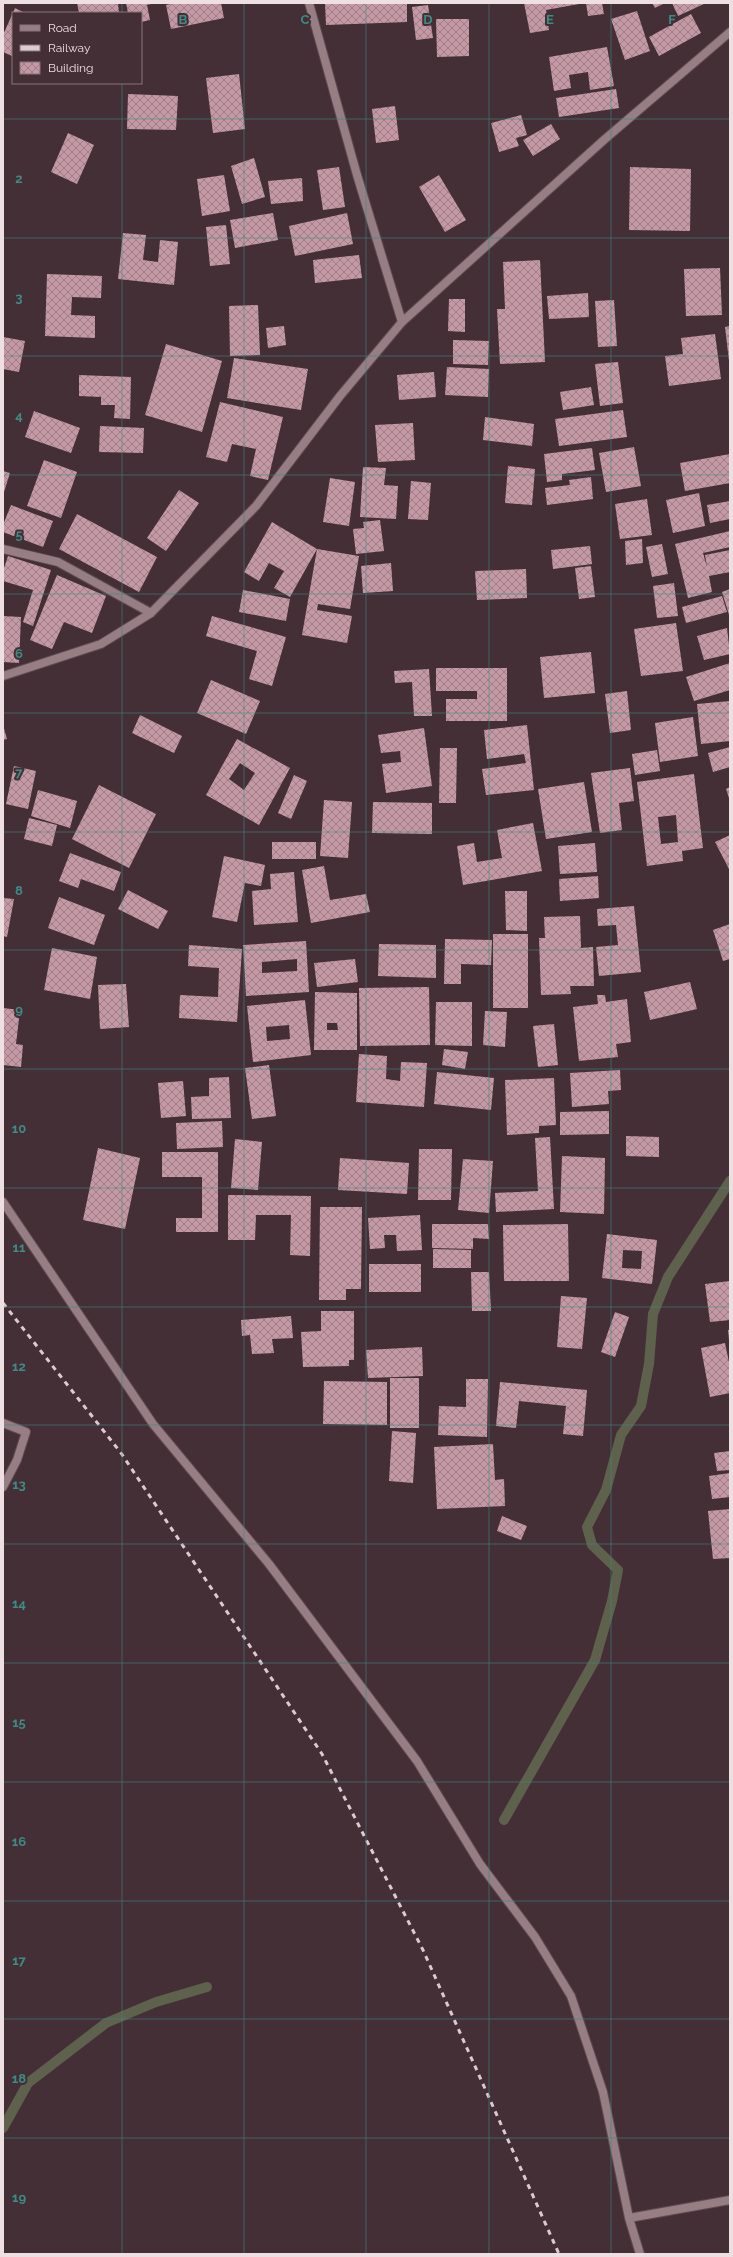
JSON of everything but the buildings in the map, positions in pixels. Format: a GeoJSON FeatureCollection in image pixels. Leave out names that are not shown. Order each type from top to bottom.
{"type":"FeatureCollection","features":[{"type":"Feature","properties":{"kind":"street"},"geometry":{"type":"LineString","coordinates":[[309,3],[402,322]]}},
{"type":"Feature","properties":{"kind":"street"},"geometry":{"type":"LineString","coordinates":[[3,676],[101,644],[151,613],[256,506],[340,396],[402,322],[605,139],[730,32]]}},
{"type":"Feature","properties":{"kind":"street"},"geometry":{"type":"LineString","coordinates":[[3,549],[58,562],[151,613]]}},
{"type":"Feature","properties":{"kind":"street"},"geometry":{"type":"LineString","coordinates":[[3,1202],[153,1424],[269,1564],[417,1761],[480,1864],[536,1937],[570,1996],[603,2092],[629,2218],[640,2254]]}},
{"type":"Feature","properties":{"kind":"street"},"geometry":{"type":"LineString","coordinates":[[3,1423],[26,1432],[17,1460],[3,1487]]}},
{"type":"Feature","properties":{"kind":"street"},"geometry":{"type":"LineString","coordinates":[[629,2218],[730,2200]]}},
{"type":"Feature","properties":{"kind":"waterway"},"geometry":{"type":"LineString","coordinates":[[504,1820],[595,1660],[612,1601],[618,1570],[592,1545],[587,1527],[606,1490],[621,1435],[641,1406],[649,1364],[653,1314],[668,1277],[730,1181]]}},
{"type":"Feature","properties":{"kind":"waterway"},"geometry":{"type":"LineString","coordinates":[[3,2128],[28,2083],[106,2023],[156,2002],[207,1987]]}},
{"type":"Feature","properties":{"kind":"railway"},"geometry":{"type":"LineString","coordinates":[[3,1303],[121,1453],[322,1754],[423,1950],[559,2254]]}}]}
